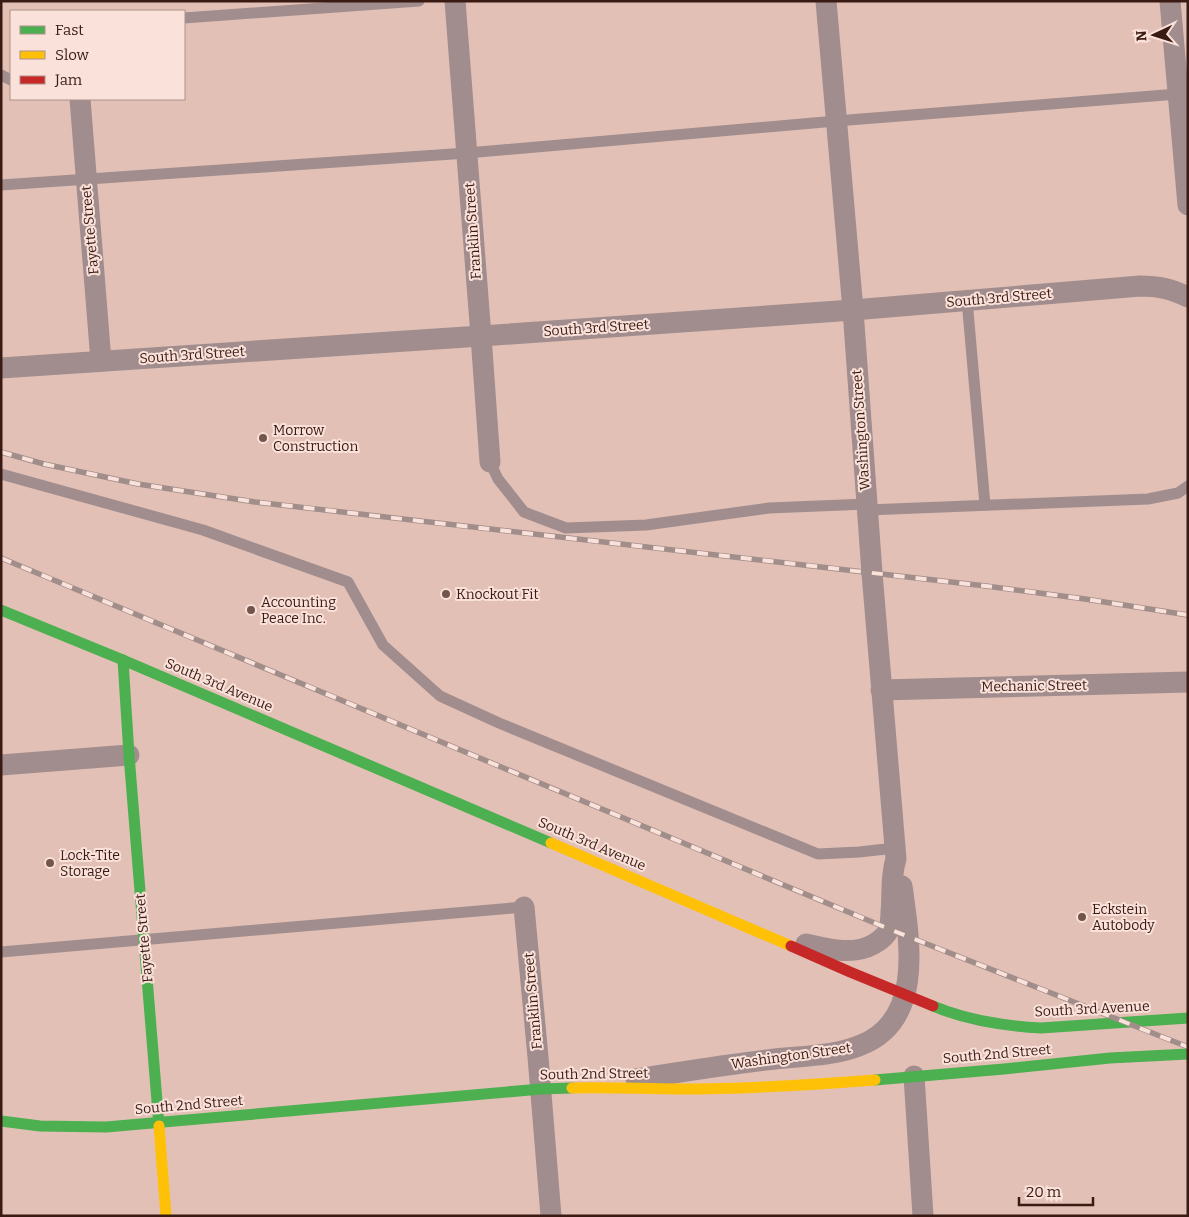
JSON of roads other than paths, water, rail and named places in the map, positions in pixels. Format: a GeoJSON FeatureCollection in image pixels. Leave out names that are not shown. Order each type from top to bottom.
{"type":"FeatureCollection","features":[{"type":"Feature","properties":{"kind":"main road","name":"South 3rd Avenue"},"geometry":{"type":"LineString","coordinates":[[1,610],[123,660],[938,1008],[983,1021],[1020,1027],[1041,1028],[1188,1018]]}},
{"type":"Feature","properties":{"kind":"main road","name":"Fayette Street"},"geometry":{"type":"LineString","coordinates":[[123,660],[166,1216]]}},
{"type":"Feature","properties":{"kind":"main road","name":"South 2nd Street"},"geometry":{"type":"LineString","coordinates":[[1,1121],[32,1126],[106,1127],[541,1089],[576,1087],[680,1089],[836,1083],[1110,1058],[1188,1054]]}},
{"type":"Feature","properties":{"kind":"street","name":"Franklin Street"},"geometry":{"type":"LineString","coordinates":[[455,1],[482,336],[490,462]]}},
{"type":"Feature","properties":{"kind":"street","name":"Washington Street"},"geometry":{"type":"LineString","coordinates":[[768,936],[820,948],[844,951],[856,950],[868,947],[881,940],[889,929],[892,911],[892,872],[895,854],[853,310],[826,1]]}},
{"type":"Feature","properties":{"kind":"street"},"geometry":{"type":"LineString","coordinates":[[1170,1],[1188,205]]}},
{"type":"Feature","properties":{"kind":"street","name":"Fayette Street"},"geometry":{"type":"LineString","coordinates":[[80,100],[100,361]]}},
{"type":"Feature","properties":{"kind":"street","name":"South 3rd Street"},"geometry":{"type":"LineString","coordinates":[[1,368],[853,310],[1140,286],[1164,287],[1188,297]]}},
{"type":"Feature","properties":{"kind":"street","name":"Mechanic Street"},"geometry":{"type":"LineString","coordinates":[[881,690],[1188,682]]}},
{"type":"Feature","properties":{"kind":"street"},"geometry":{"type":"LineString","coordinates":[[1,766],[129,755]]}},
{"type":"Feature","properties":{"kind":"street","name":"Washington Street"},"geometry":{"type":"LineString","coordinates":[[576,1087],[842,1051],[870,1041],[889,1025],[900,1008],[905,994],[910,962],[900,867],[895,854]]}},
{"type":"Feature","properties":{"kind":"street","name":"Franklin Street"},"geometry":{"type":"LineString","coordinates":[[524,907],[551,1216]]}},
{"type":"Feature","properties":{"kind":"street"},"geometry":{"type":"LineString","coordinates":[[914,1076],[923,1216]]}},
{"type":"Feature","properties":{"kind":"lane"},"geometry":{"type":"LineString","coordinates":[[185,18],[419,1]]}},
{"type":"Feature","properties":{"kind":"lane"},"geometry":{"type":"LineString","coordinates":[[1,185],[467,153],[1178,94]]}},
{"type":"Feature","properties":{"kind":"lane"},"geometry":{"type":"LineString","coordinates":[[967,300],[985,505]]}},
{"type":"Feature","properties":{"kind":"lane"},"geometry":{"type":"LineString","coordinates":[[490,462],[498,479],[524,512],[566,528],[646,525],[768,508],[985,505],[1148,499],[1178,494],[1188,486]]}},
{"type":"Feature","properties":{"kind":"lane"},"geometry":{"type":"LineString","coordinates":[[1,474],[203,530],[348,582],[383,645],[440,696],[499,723],[818,854],[859,852],[895,854]]}},
{"type":"Feature","properties":{"kind":"lane"},"geometry":{"type":"LineString","coordinates":[[1,952],[524,907]]}},
{"type":"Feature","properties":{"kind":"railway"},"geometry":{"type":"LineString","coordinates":[[1,452],[44,464],[138,484],[255,502],[986,586],[1188,615]]}},
{"type":"Feature","properties":{"kind":"railway"},"geometry":{"type":"LineString","coordinates":[[1,558],[889,929],[1188,1047]]}},
{"type":"Feature","properties":{"kind":"place","name":"Morrow Construction"},"geometry":{"type":"Point","coordinates":[263,438]}},
{"type":"Feature","properties":{"kind":"place","name":"Knockout Fit"},"geometry":{"type":"Point","coordinates":[446,594]}},
{"type":"Feature","properties":{"kind":"place","name":"Accounting Peace Inc."},"geometry":{"type":"Point","coordinates":[251,610]}},
{"type":"Feature","properties":{"kind":"place","name":"Lock-Tite Storage"},"geometry":{"type":"Point","coordinates":[50,863]}},
{"type":"Feature","properties":{"kind":"place","name":"Eckstein Autobody"},"geometry":{"type":"Point","coordinates":[1082,917]}}]}
